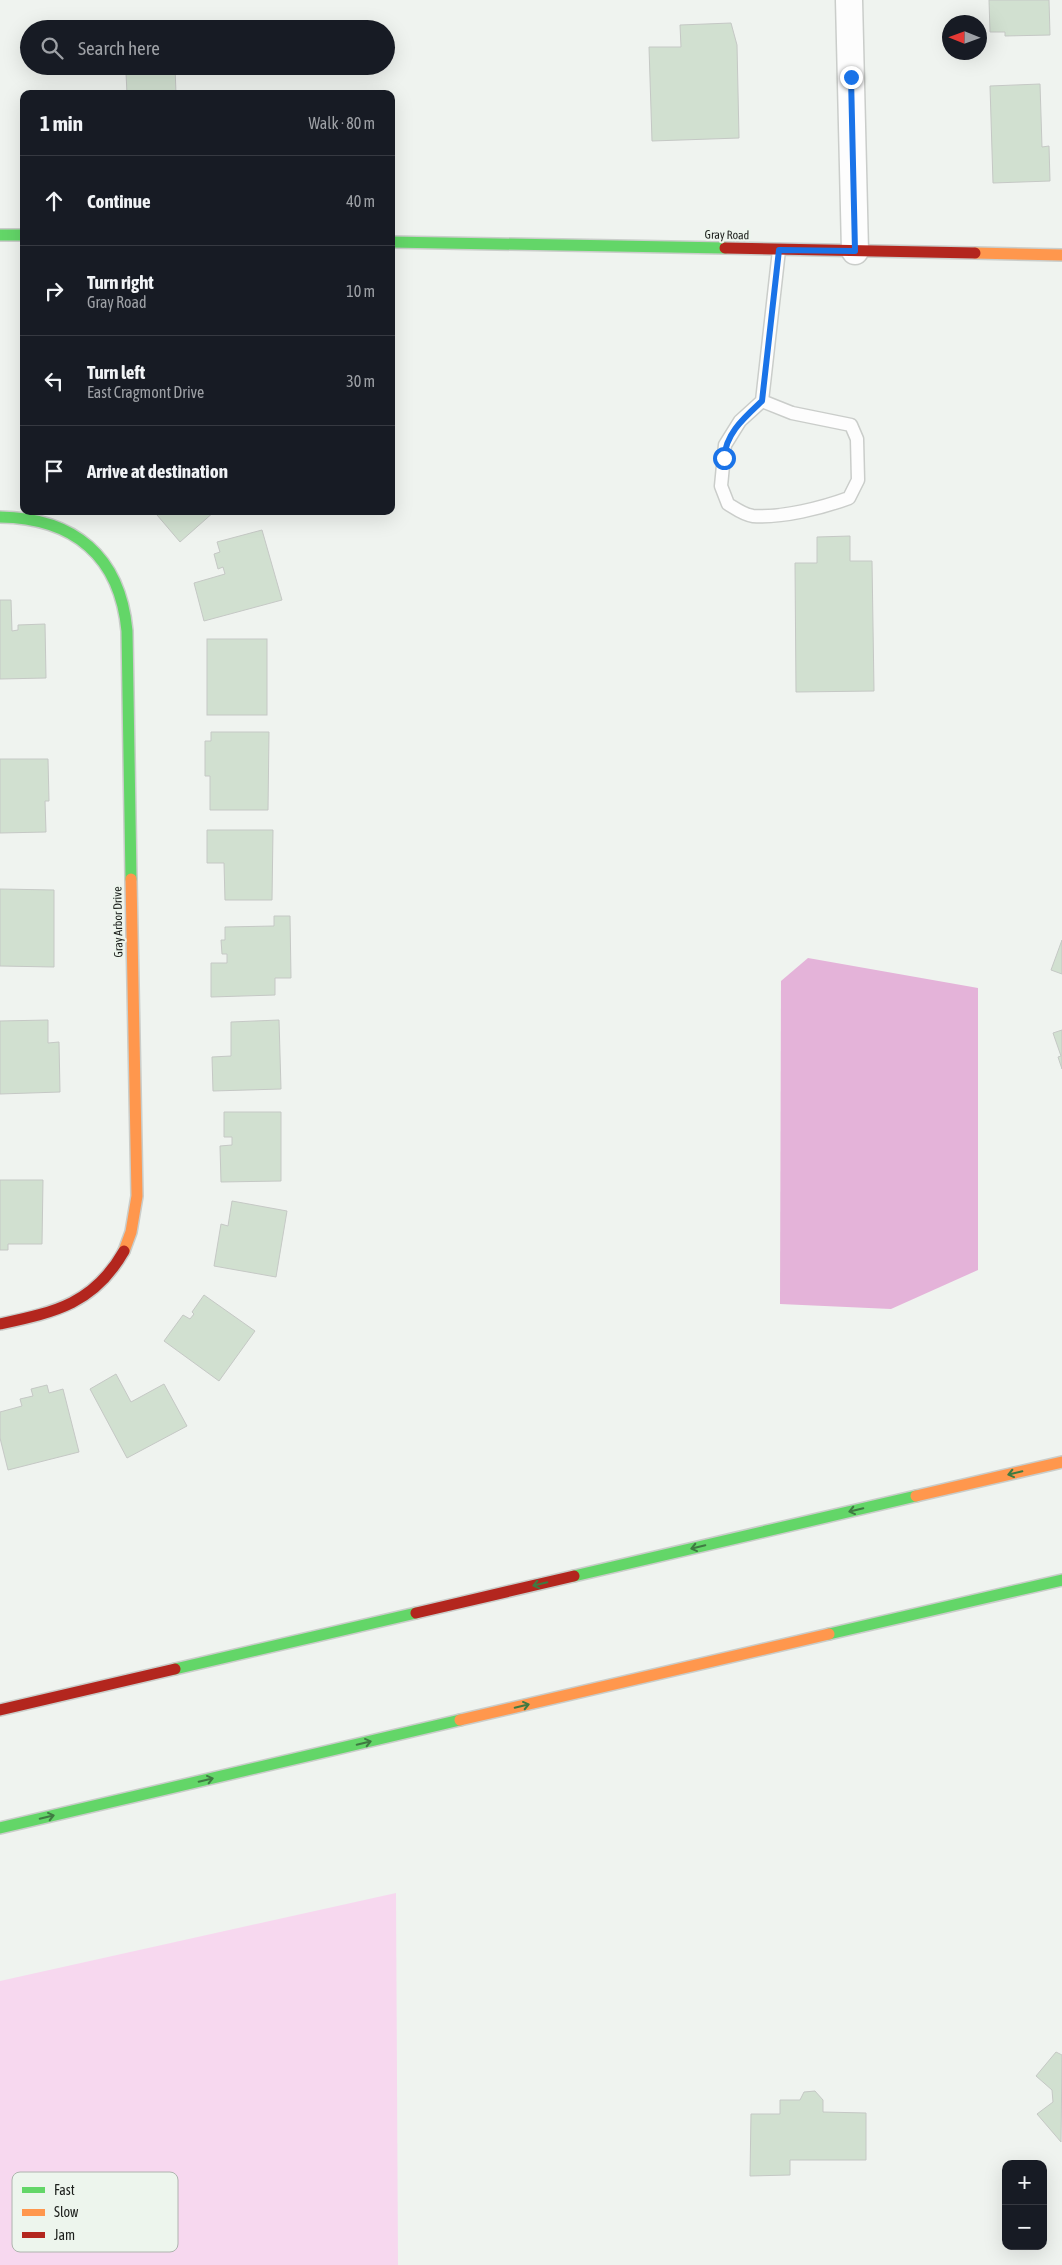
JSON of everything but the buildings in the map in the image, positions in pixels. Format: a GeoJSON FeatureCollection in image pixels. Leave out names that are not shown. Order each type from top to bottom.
{"type":"FeatureCollection","features":[{"type":"Feature","properties":{"kind":"main road"},"geometry":{"type":"LineString","coordinates":[[0,235],[20,235]]}},
{"type":"Feature","properties":{"kind":"main road","name":"Gray Road"},"geometry":{"type":"LineString","coordinates":[[395,242],[1062,255]]}},
{"type":"Feature","properties":{"kind":"main road","name":"Gray Arbor Drive"},"geometry":{"type":"LineString","coordinates":[[0,517],[28,518],[46,522],[73,535],[98,556],[108,569],[122,598],[127,630],[137,1196],[134,1228],[122,1257],[91,1293],[62,1308],[0,1324]]}},
{"type":"Feature","properties":{"kind":"main road"},"geometry":{"type":"LineString","coordinates":[[0,1710],[1062,1462]]}},
{"type":"Feature","properties":{"kind":"main road"},"geometry":{"type":"LineString","coordinates":[[0,1828],[1062,1580]]}},
{"type":"Feature","properties":{"kind":"street"},"geometry":{"type":"LineString","coordinates":[[849,0],[855,251]]}},
{"type":"Feature","properties":{"kind":"lane"},"geometry":{"type":"LineString","coordinates":[[762,401],[792,413],[850,426],[856,439],[858,480],[849,498],[828,506],[752,516],[728,504],[721,486],[725,445],[740,421],[762,401],[779,250]]}},
{"type":"Feature","properties":{"kind":"shaded area"},"geometry":{"type":"Polygon","coordinates":[[[808,958],[978,988],[978,1270],[891,1309],[780,1304],[781,981],[808,958]]]}},
{"type":"Feature","properties":{"kind":"shaded area"},"geometry":{"type":"Polygon","coordinates":[[[396,1893],[398,2265],[0,2265],[0,1981],[396,1893]]]}},
{"type":"Feature","properties":{"kind":"traffic: fast"},"geometry":{"type":"LineString","coordinates":[[0,235],[20,235]]}},
{"type":"Feature","properties":{"kind":"traffic: fast"},"geometry":{"type":"LineString","coordinates":[[395,242],[725,248]]}},
{"type":"Feature","properties":{"kind":"traffic: fast"},"geometry":{"type":"LineString","coordinates":[[0,517],[26,519],[50,525],[71,534],[89,546],[103,562],[115,582],[123,605],[127,631],[131,879]]}},
{"type":"Feature","properties":{"kind":"traffic: fast"},"geometry":{"type":"LineString","coordinates":[[574,1576],[916,1496]]}},
{"type":"Feature","properties":{"kind":"traffic: fast"},"geometry":{"type":"LineString","coordinates":[[829,1634],[1062,1580]]}},
{"type":"Feature","properties":{"kind":"traffic: fast"},"geometry":{"type":"LineString","coordinates":[[175,1669],[416,1613]]}},
{"type":"Feature","properties":{"kind":"traffic: fast"},"geometry":{"type":"LineString","coordinates":[[0,1828],[460,1720]]}},
{"type":"Feature","properties":{"kind":"traffic: slow"},"geometry":{"type":"LineString","coordinates":[[975,253],[1062,255]]}},
{"type":"Feature","properties":{"kind":"traffic: slow"},"geometry":{"type":"LineString","coordinates":[[124,1251],[131,1232],[137,1196],[131,879]]}},
{"type":"Feature","properties":{"kind":"traffic: slow"},"geometry":{"type":"LineString","coordinates":[[916,1496],[1062,1462]]}},
{"type":"Feature","properties":{"kind":"traffic: slow"},"geometry":{"type":"LineString","coordinates":[[460,1720],[829,1634]]}},
{"type":"Feature","properties":{"kind":"traffic: jam"},"geometry":{"type":"LineString","coordinates":[[725,248],[975,253]]}},
{"type":"Feature","properties":{"kind":"traffic: jam"},"geometry":{"type":"LineString","coordinates":[[0,1324],[55,1310],[71,1303],[100,1283],[124,1251]]}},
{"type":"Feature","properties":{"kind":"traffic: jam"},"geometry":{"type":"LineString","coordinates":[[416,1613],[574,1576]]}},
{"type":"Feature","properties":{"kind":"traffic: jam"},"geometry":{"type":"LineString","coordinates":[[0,1710],[175,1669]]}},
{"type":"Feature","properties":{"kind":"route"},"geometry":{"type":"LineString","coordinates":[[724,458],[725,445],[740,421],[762,401],[779,250],[855,251],[851,77]]}}]}
